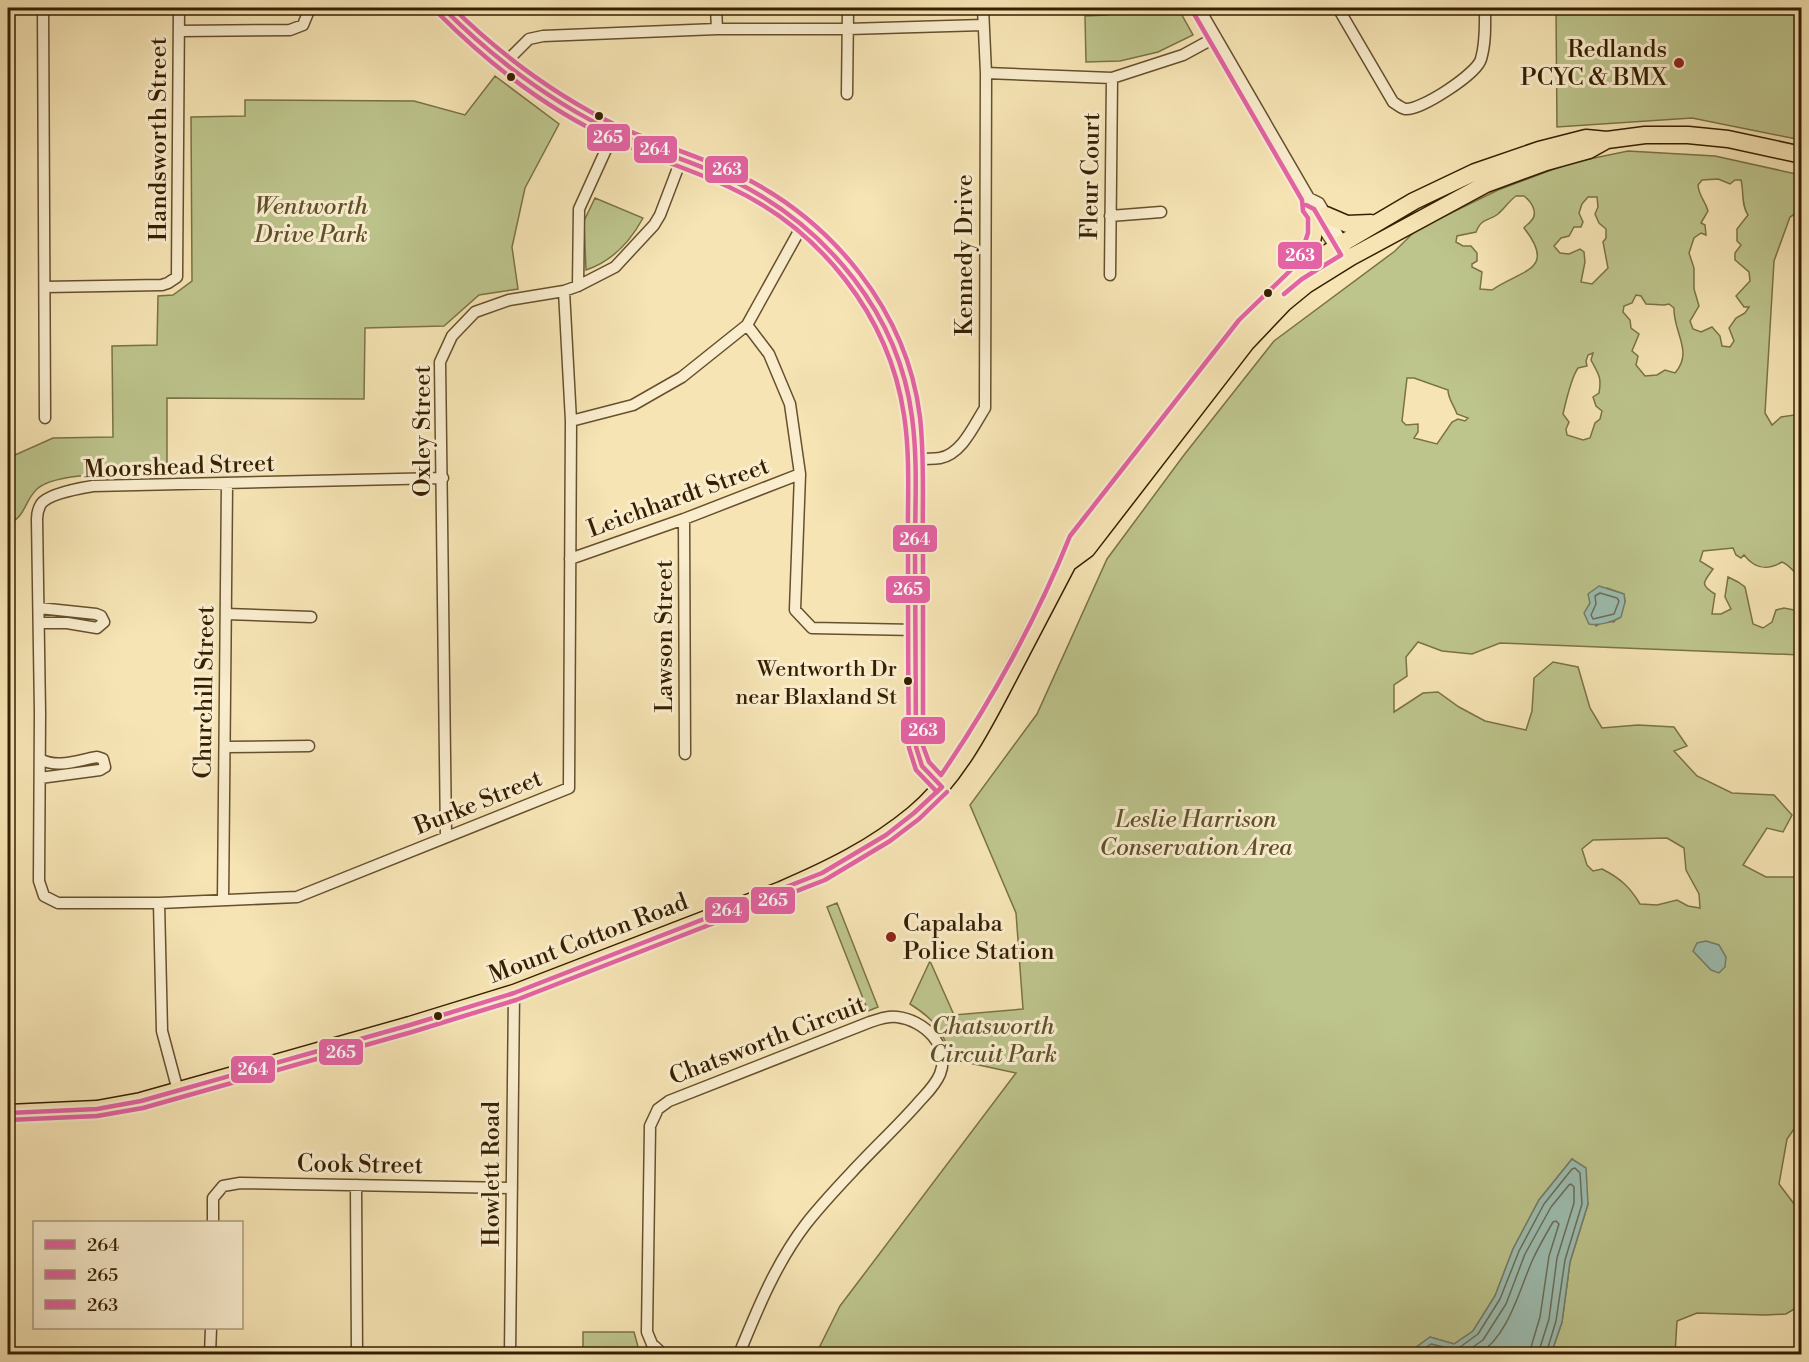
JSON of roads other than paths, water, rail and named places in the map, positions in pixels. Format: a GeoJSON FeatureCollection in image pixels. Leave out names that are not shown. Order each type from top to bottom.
{"type":"FeatureCollection","features":[{"type":"Feature","properties":{"kind":"main road","name":"Mount Cotton Road"},"geometry":{"type":"LineString","coordinates":[[1068,563],[1087,549],[1260,327],[1374,223],[1449,184],[1506,161],[1586,138],[1607,140],[1645,135],[1688,135],[1728,139],[1802,155]]}},
{"type":"Feature","properties":{"kind":"main road","name":"Mount Cotton Road"},"geometry":{"type":"LineString","coordinates":[[8,1113],[118,1106],[410,1025],[514,993],[822,873],[865,851],[915,813],[942,787],[962,759],[994,705],[1068,563],[1076,540],[1245,325],[1299,273],[1486,184],[1546,162],[1589,150],[1607,140]]}},
{"type":"Feature","properties":{"kind":"main road"},"geometry":{"type":"LineString","coordinates":[[1299,273],[1309,254],[1320,215],[1347,224],[1374,223]]}},
{"type":"Feature","properties":{"kind":"street"},"geometry":{"type":"LineString","coordinates":[[44,8],[45,418]]}},
{"type":"Feature","properties":{"kind":"street","name":"Handsworth Street"},"geometry":{"type":"LineString","coordinates":[[45,287],[162,285],[173,281],[178,272],[179,8]]}},
{"type":"Feature","properties":{"kind":"street"},"geometry":{"type":"LineString","coordinates":[[179,31],[290,30],[303,25],[310,8]]}},
{"type":"Feature","properties":{"kind":"street"},"geometry":{"type":"LineString","coordinates":[[443,8],[505,63],[584,118],[751,189],[771,201],[803,224],[835,255],[862,286],[884,328],[900,367],[909,398],[915,459],[916,747],[922,766],[942,787]]}},
{"type":"Feature","properties":{"kind":"street"},"geometry":{"type":"LineString","coordinates":[[717,8],[717,28]]}},
{"type":"Feature","properties":{"kind":"street"},"geometry":{"type":"LineString","coordinates":[[847,94],[848,8]]}},
{"type":"Feature","properties":{"kind":"street","name":"Kennedy Drive"},"geometry":{"type":"LineString","coordinates":[[915,459],[940,458],[954,451],[965,439],[985,408],[986,73],[983,8]]}},
{"type":"Feature","properties":{"kind":"street"},"geometry":{"type":"LineString","coordinates":[[1199,8],[1309,198],[1319,202],[1320,215],[1343,252]]}},
{"type":"Feature","properties":{"kind":"street"},"geometry":{"type":"LineString","coordinates":[[1338,8],[1393,102],[1404,109],[1417,107],[1468,76],[1481,61],[1485,35],[1485,8]]}},
{"type":"Feature","properties":{"kind":"street"},"geometry":{"type":"LineString","coordinates":[[505,63],[529,39],[543,36],[717,28],[848,29],[983,25]]}},
{"type":"Feature","properties":{"kind":"street"},"geometry":{"type":"LineString","coordinates":[[986,73],[1112,78],[1183,56],[1216,37]]}},
{"type":"Feature","properties":{"kind":"street","name":"Fleur Court"},"geometry":{"type":"LineString","coordinates":[[1110,275],[1112,78]]}},
{"type":"Feature","properties":{"kind":"street"},"geometry":{"type":"LineString","coordinates":[[578,286],[579,209],[614,132]]}},
{"type":"Feature","properties":{"kind":"street","name":"Oxley Street"},"geometry":{"type":"LineString","coordinates":[[446,837],[440,362],[452,336],[475,312],[509,300],[564,291],[615,267],[645,237],[660,215],[681,160]]}},
{"type":"Feature","properties":{"kind":"street"},"geometry":{"type":"LineString","coordinates":[[1110,216],[1161,212]]}},
{"type":"Feature","properties":{"kind":"street"},"geometry":{"type":"LineString","coordinates":[[571,421],[633,405],[682,377],[747,325],[803,224]]}},
{"type":"Feature","properties":{"kind":"street","name":"Burke Street"},"geometry":{"type":"LineString","coordinates":[[58,903],[159,903],[297,897],[569,788],[571,421],[564,291]]}},
{"type":"Feature","properties":{"kind":"street"},"geometry":{"type":"LineString","coordinates":[[747,325],[769,354],[790,404],[800,474],[795,610],[812,628],[916,630]]}},
{"type":"Feature","properties":{"kind":"street","name":"Leichhardt Street"},"geometry":{"type":"LineString","coordinates":[[570,559],[684,519],[800,474]]}},
{"type":"Feature","properties":{"kind":"street","name":"Moorshead Street"},"geometry":{"type":"LineString","coordinates":[[58,903],[44,896],[40,888],[37,519],[38,511],[44,501],[80,488],[93,486],[443,478]]}},
{"type":"Feature","properties":{"kind":"street","name":"Churchill Street"},"geometry":{"type":"LineString","coordinates":[[224,900],[227,484]]}},
{"type":"Feature","properties":{"kind":"street","name":"Lawson Street"},"geometry":{"type":"LineString","coordinates":[[684,519],[685,754]]}},
{"type":"Feature","properties":{"kind":"street"},"geometry":{"type":"LineString","coordinates":[[39,608],[96,614],[101,616],[104,622],[97,628],[67,623],[39,622]]}},
{"type":"Feature","properties":{"kind":"street"},"geometry":{"type":"LineString","coordinates":[[226,614],[311,617]]}},
{"type":"Feature","properties":{"kind":"street"},"geometry":{"type":"LineString","coordinates":[[225,747],[309,746]]}},
{"type":"Feature","properties":{"kind":"street"},"geometry":{"type":"LineString","coordinates":[[40,759],[50,764],[60,764],[97,757],[103,759],[105,767],[100,770],[40,777]]}},
{"type":"Feature","properties":{"kind":"street"},"geometry":{"type":"LineString","coordinates":[[159,903],[162,1031],[178,1091]]}},
{"type":"Feature","properties":{"kind":"street","name":"Howlett Road"},"geometry":{"type":"LineString","coordinates":[[510,1354],[514,993]]}},
{"type":"Feature","properties":{"kind":"street","name":"Chatsworth Circuit"},"geometry":{"type":"LineString","coordinates":[[663,1354],[652,1344],[646,1332],[650,1126],[658,1109],[669,1101],[883,1017],[912,1020],[924,1027],[938,1041],[942,1059],[941,1072],[934,1084],[904,1119],[853,1171],[806,1224],[772,1278],[739,1354]]}},
{"type":"Feature","properties":{"kind":"street","name":"Cook Street"},"geometry":{"type":"LineString","coordinates":[[213,1221],[213,1198],[223,1186],[240,1183],[512,1188]]}},
{"type":"Feature","properties":{"kind":"street"},"geometry":{"type":"LineString","coordinates":[[356,1185],[357,1354]]}},
{"type":"Feature","properties":{"kind":"street"},"geometry":{"type":"LineString","coordinates":[[210,1354],[211,1329]]}},
{"type":"Feature","properties":{"kind":"water"},"geometry":{"type":"Polygon","coordinates":[[[1599,586],[1624,594],[1625,602],[1621,617],[1605,623],[1589,624],[1584,613],[1590,603],[1588,594],[1599,586]]]}},
{"type":"Feature","properties":{"kind":"water"},"geometry":{"type":"Polygon","coordinates":[[[1706,941],[1719,945],[1726,957],[1725,967],[1719,973],[1711,970],[1693,951],[1697,943],[1706,941]]]}},
{"type":"Feature","properties":{"kind":"water"},"geometry":{"type":"Polygon","coordinates":[[[1572,1159],[1586,1168],[1588,1204],[1570,1262],[1562,1322],[1551,1354],[1407,1354],[1430,1337],[1454,1344],[1473,1331],[1495,1296],[1513,1249],[1539,1200],[1572,1159]]]}},
{"type":"Feature","properties":{"kind":"place","name":"Redlands PCYC & BMX"},"geometry":{"type":"Point","coordinates":[1679,63]}},
{"type":"Feature","properties":{"kind":"place","name":"Wentworth Dr near Blaxland St"},"geometry":{"type":"Point","coordinates":[908,681]}},
{"type":"Feature","properties":{"kind":"place","name":"Capalaba Police Station"},"geometry":{"type":"Point","coordinates":[891,937]}},
{"type":"Feature","properties":{"kind":"park label","name":"Wentworth Drive Park"},"geometry":{"type":"Point","coordinates":[311,220]}},
{"type":"Feature","properties":{"kind":"park label","name":"Leslie Harrison Conservation Area"},"geometry":{"type":"Point","coordinates":[1196,833]}},
{"type":"Feature","properties":{"kind":"park label","name":"Chatsworth Circuit Park"},"geometry":{"type":"Point","coordinates":[993,1040]}}]}
